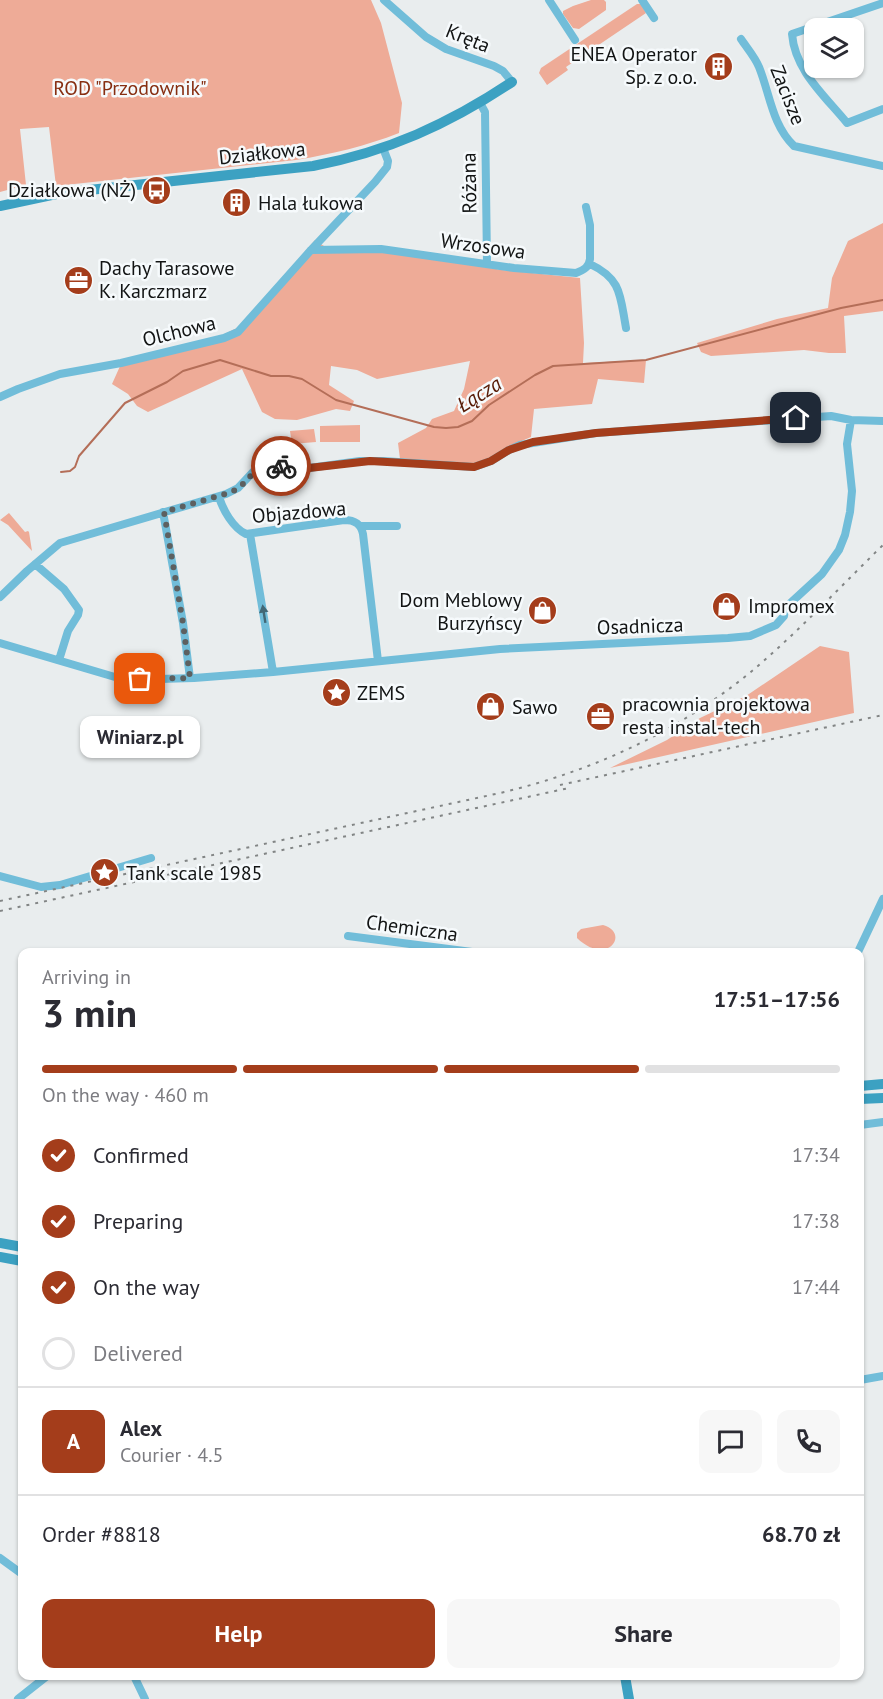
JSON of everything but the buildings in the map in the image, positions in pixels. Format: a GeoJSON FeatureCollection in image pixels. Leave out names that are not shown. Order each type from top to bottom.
{"type":"FeatureCollection","features":[{"type":"Feature","properties":{"kind":"street","name":"Kręta"},"geometry":{"type":"LineString","coordinates":[[384,0],[426,37],[446,49],[503,71],[512,82]]}},
{"type":"Feature","properties":{"kind":"street"},"geometry":{"type":"LineString","coordinates":[[549,0],[575,40]]}},
{"type":"Feature","properties":{"kind":"street"},"geometry":{"type":"LineString","coordinates":[[642,0],[654,18]]}},
{"type":"Feature","properties":{"kind":"street"},"geometry":{"type":"LineString","coordinates":[[883,3],[792,34],[795,53],[803,70],[847,123],[883,109]]}},
{"type":"Feature","properties":{"kind":"street","name":"Zacisze"},"geometry":{"type":"LineString","coordinates":[[741,39],[759,65],[778,123],[794,146],[883,166]]}},
{"type":"Feature","properties":{"kind":"street","name":"Działkowa"},"geometry":{"type":"LineString","coordinates":[[0,206],[61,194],[333,162],[383,148],[430,130],[480,103],[512,82]]}},
{"type":"Feature","properties":{"kind":"street","name":"Różana"},"geometry":{"type":"LineString","coordinates":[[480,103],[485,112],[487,263]]}},
{"type":"Feature","properties":{"kind":"street","name":"Olchowa"},"geometry":{"type":"LineString","coordinates":[[0,397],[60,374],[121,363],[224,338],[238,332],[375,183],[387,166],[388,161],[383,148]]}},
{"type":"Feature","properties":{"kind":"street"},"geometry":{"type":"LineString","coordinates":[[586,207],[590,225],[590,264],[606,273],[615,282],[626,328]]}},
{"type":"Feature","properties":{"kind":"street","name":"Wrzosowa"},"geometry":{"type":"LineString","coordinates":[[311,250],[381,249],[576,273],[584,270],[590,264]]}},
{"type":"Feature","properties":{"kind":"street"},"geometry":{"type":"LineString","coordinates":[[0,597],[60,543],[219,496],[238,488],[253,472],[264,466],[309,468],[370,461],[474,467],[491,461],[520,445],[596,433],[831,416],[851,420],[883,421]]}},
{"type":"Feature","properties":{"kind":"street","name":"Osadnicza"},"geometry":{"type":"LineString","coordinates":[[0,643],[125,680],[273,672],[500,649],[750,636],[776,625],[784,616],[785,608],[822,574],[839,550],[845,535],[852,491],[847,444],[851,420]]}},
{"type":"Feature","properties":{"kind":"street","name":"Objazdowa"},"geometry":{"type":"LineString","coordinates":[[219,496],[221,504],[235,526],[246,534],[344,520],[358,523],[363,534],[378,662]]}},
{"type":"Feature","properties":{"kind":"street"},"geometry":{"type":"LineString","coordinates":[[164,512],[190,678]]}},
{"type":"Feature","properties":{"kind":"street","name":"Objazdowa"},"geometry":{"type":"LineString","coordinates":[[360,526],[398,526]]}},
{"type":"Feature","properties":{"kind":"street"},"geometry":{"type":"LineString","coordinates":[[250,534],[273,672]]}},
{"type":"Feature","properties":{"kind":"street"},"geometry":{"type":"LineString","coordinates":[[35,564],[64,589],[79,610],[68,631],[59,660]]}},
{"type":"Feature","properties":{"kind":"street"},"geometry":{"type":"LineString","coordinates":[[0,876],[41,887],[60,885],[151,858]]}},
{"type":"Feature","properties":{"kind":"street"},"geometry":{"type":"LineString","coordinates":[[860,948],[883,899]]}},
{"type":"Feature","properties":{"kind":"street","name":"Chemiczna"},"geometry":{"type":"LineString","coordinates":[[348,936],[441,948]]}},
{"type":"Feature","properties":{"kind":"street"},"geometry":{"type":"LineString","coordinates":[[864,1086],[883,1084]]}},
{"type":"Feature","properties":{"kind":"street"},"geometry":{"type":"LineString","coordinates":[[864,1099],[883,1098]]}},
{"type":"Feature","properties":{"kind":"street"},"geometry":{"type":"LineString","coordinates":[[864,1124],[883,1122]]}},
{"type":"Feature","properties":{"kind":"street"},"geometry":{"type":"LineString","coordinates":[[0,1243],[18,1246]]}},
{"type":"Feature","properties":{"kind":"street"},"geometry":{"type":"LineString","coordinates":[[0,1257],[18,1260]]}},
{"type":"Feature","properties":{"kind":"street"},"geometry":{"type":"LineString","coordinates":[[864,1379],[883,1376]]}},
{"type":"Feature","properties":{"kind":"street"},"geometry":{"type":"LineString","coordinates":[[0,1558],[18,1571]]}},
{"type":"Feature","properties":{"kind":"street"},"geometry":{"type":"LineString","coordinates":[[18,1699],[42,1680]]}},
{"type":"Feature","properties":{"kind":"street"},"geometry":{"type":"LineString","coordinates":[[136,1680],[145,1699]]}},
{"type":"Feature","properties":{"kind":"street"},"geometry":{"type":"LineString","coordinates":[[626,1680],[629,1699]]}},
{"type":"Feature","properties":{"kind":"green space","name":"ROD \"Przodownik\""},"geometry":{"type":"Polygon","coordinates":[[[0,0],[371,0],[381,23],[402,103],[399,133],[349,149],[296,160],[56,186],[49,127],[20,129],[26,185],[0,192],[0,0]]]}},
{"type":"Feature","properties":{"kind":"green space"},"geometry":{"type":"Polygon","coordinates":[[[591,0],[604,0],[606,10],[579,29],[573,28],[563,11],[591,0]]]}},
{"type":"Feature","properties":{"kind":"green space"},"geometry":{"type":"Polygon","coordinates":[[[637,4],[641,4],[646,13],[566,67],[568,70],[547,85],[539,73],[541,68],[637,4]]]}},
{"type":"Feature","properties":{"kind":"green space"},"geometry":{"type":"Polygon","coordinates":[[[883,223],[883,311],[844,316],[846,353],[804,350],[711,356],[701,352],[697,343],[777,319],[828,308],[832,278],[848,241],[883,223]]]}},
{"type":"Feature","properties":{"kind":"green space"},"geometry":{"type":"Polygon","coordinates":[[[315,240],[330,250],[399,253],[502,270],[580,278],[583,363],[646,360],[644,383],[598,379],[592,404],[534,409],[531,437],[481,463],[463,465],[400,459],[398,443],[426,428],[432,419],[454,411],[464,389],[470,361],[377,379],[357,370],[331,366],[329,385],[354,401],[350,411],[336,409],[297,420],[275,419],[262,412],[242,369],[148,412],[137,406],[128,394],[112,384],[121,364],[208,342],[241,326],[315,240]]]}},
{"type":"Feature","properties":{"kind":"green space"},"geometry":{"type":"Polygon","coordinates":[[[360,425],[360,442],[320,442],[320,426],[360,425]]]}},
{"type":"Feature","properties":{"kind":"green space"},"geometry":{"type":"Polygon","coordinates":[[[314,429],[316,442],[292,444],[290,431],[314,429]]]}},
{"type":"Feature","properties":{"kind":"green space"},"geometry":{"type":"Polygon","coordinates":[[[9,513],[25,532],[29,532],[32,551],[8,525],[0,520],[9,513]]]}},
{"type":"Feature","properties":{"kind":"green space"},"geometry":{"type":"Polygon","coordinates":[[[820,646],[849,652],[854,713],[610,768],[667,740],[700,718],[746,696],[820,646]]]}},
{"type":"Feature","properties":{"kind":"green space"},"geometry":{"type":"Polygon","coordinates":[[[603,925],[615,934],[615,940],[608,948],[588,946],[577,938],[577,933],[581,929],[603,925]]]}},
{"type":"Feature","properties":{"kind":"waterway","name":"Łącza"},"geometry":{"type":"LineString","coordinates":[[61,472],[70,471],[75,467],[79,456],[125,403],[167,382],[183,371],[220,360],[271,376],[302,379],[336,400],[434,427],[458,427],[472,421],[489,405],[553,366],[646,360],[841,308],[883,300]]}},
{"type":"Feature","properties":{"kind":"railway"},"geometry":{"type":"LineString","coordinates":[[0,901],[500,793],[601,761],[664,731],[724,693],[786,641],[883,545]]}},
{"type":"Feature","properties":{"kind":"railway"},"geometry":{"type":"LineString","coordinates":[[560,785],[883,715]]}},
{"type":"Feature","properties":{"kind":"railway"},"geometry":{"type":"LineString","coordinates":[[0,911],[569,788]]}},
{"type":"Feature","properties":{"kind":"way so far"},"geometry":{"type":"LineString","coordinates":[[140,679],[190,678],[164,512],[232,492],[258,468],[281,466]]}},
{"type":"Feature","properties":{"kind":"place","name":"ENEA Operator Sp. z o.o."},"geometry":{"type":"Point","coordinates":[718,66]}},
{"type":"Feature","properties":{"kind":"place","name":"Działkowa (NŻ)"},"geometry":{"type":"Point","coordinates":[157,190]}},
{"type":"Feature","properties":{"kind":"place","name":"Hala łukowa"},"geometry":{"type":"Point","coordinates":[237,203]}},
{"type":"Feature","properties":{"kind":"place","name":"Dachy Tarasowe K. Karczmarz"},"geometry":{"type":"Point","coordinates":[78,280]}},
{"type":"Feature","properties":{"kind":"place","name":"Impromex"},"geometry":{"type":"Point","coordinates":[727,606]}},
{"type":"Feature","properties":{"kind":"place","name":"Dom Meblowy Burzyńscy"},"geometry":{"type":"Point","coordinates":[543,611]}},
{"type":"Feature","properties":{"kind":"place","name":"Winiarz.pl"},"geometry":{"type":"Point","coordinates":[140,679]}},
{"type":"Feature","properties":{"kind":"place","name":"ZEMS"},"geometry":{"type":"Point","coordinates":[336,693]}},
{"type":"Feature","properties":{"kind":"place","name":"Sawo"},"geometry":{"type":"Point","coordinates":[491,707]}},
{"type":"Feature","properties":{"kind":"place","name":"pracownia projektowa resta instal-tech"},"geometry":{"type":"Point","coordinates":[601,716]}},
{"type":"Feature","properties":{"kind":"place","name":"Tank scale 1985"},"geometry":{"type":"Point","coordinates":[105,873]}},
{"type":"Feature","properties":{"kind":"route"},"geometry":{"type":"LineString","coordinates":[[281,466],[309,468],[370,461],[474,467],[491,461],[520,445],[533,442],[596,433],[796,418]]}}]}
